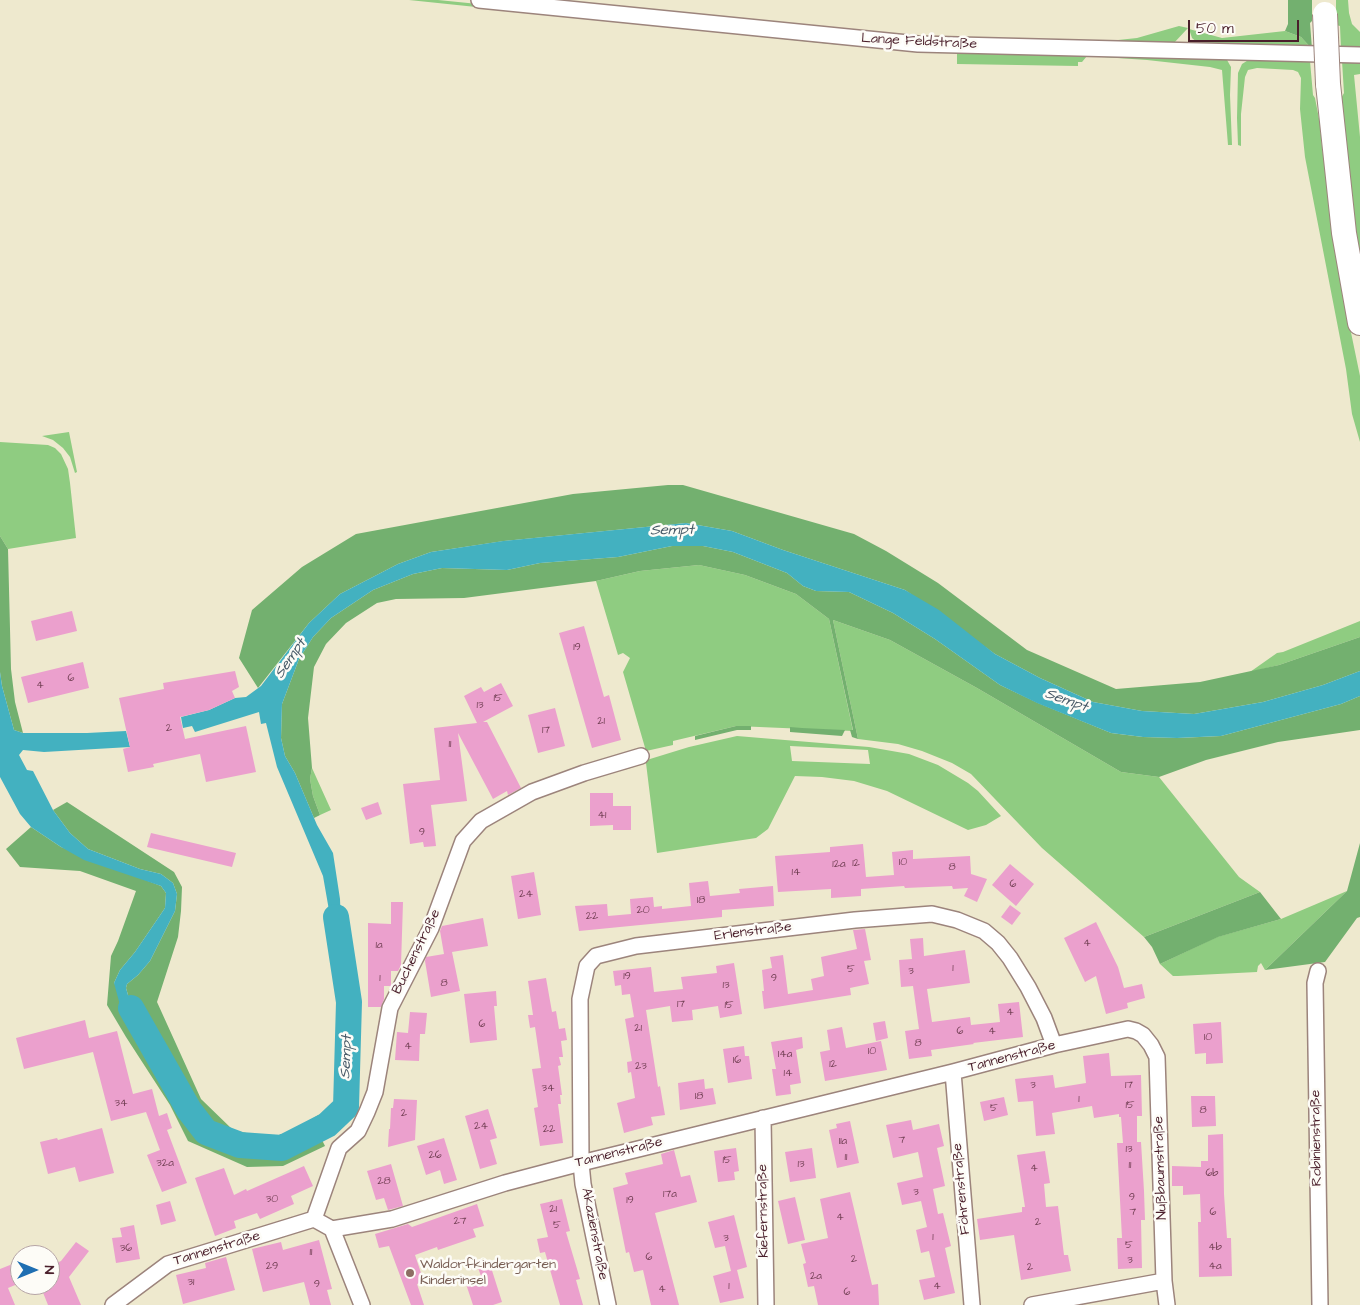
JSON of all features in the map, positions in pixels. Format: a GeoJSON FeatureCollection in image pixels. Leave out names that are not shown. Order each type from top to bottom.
{"type":"FeatureCollection","features":[{"type":"Feature","properties":{"kind":"main road"},"geometry":{"type":"LineString","coordinates":[[1325,7],[1328,84],[1344,233],[1360,322]]}},
{"type":"Feature","properties":{"kind":"street","name":"Lange Feldstraße"},"geometry":{"type":"LineString","coordinates":[[479,0],[918,44],[1360,55]]}},
{"type":"Feature","properties":{"kind":"street","name":"Buchenstraße"},"geometry":{"type":"LineString","coordinates":[[314,1219],[339,1148],[358,1131],[375,1092],[390,1008],[431,928],[462,841],[481,821],[532,792],[584,773],[641,756]]}},
{"type":"Feature","properties":{"kind":"street","name":"Erlenstraße"},"geometry":{"type":"LineString","coordinates":[[581,1163],[580,999],[584,979],[587,966],[596,956],[628,948],[855,920],[932,914],[957,920],[984,931],[998,943],[1010,958],[1044,1018],[1054,1045]]}},
{"type":"Feature","properties":{"kind":"street","name":"Robinienstraße"},"geometry":{"type":"LineString","coordinates":[[1318,971],[1315,983],[1320,1305]]}},
{"type":"Feature","properties":{"kind":"street","name":"Tannenstraße"},"geometry":{"type":"LineString","coordinates":[[332,1229],[392,1219],[506,1183],[581,1163],[953,1072],[1054,1045],[1128,1029],[1143,1035]]}},
{"type":"Feature","properties":{"kind":"street","name":"Nußbaumstraße"},"geometry":{"type":"LineString","coordinates":[[1143,1035],[1151,1045],[1157,1058],[1164,1281],[1167,1305]]}},
{"type":"Feature","properties":{"kind":"street","name":"Föhrenstraße"},"geometry":{"type":"LineString","coordinates":[[953,1072],[972,1305]]}},
{"type":"Feature","properties":{"kind":"street","name":"Kiefernstraße"},"geometry":{"type":"LineString","coordinates":[[763,1118],[766,1305]]}},
{"type":"Feature","properties":{"kind":"street","name":"Akazienstraße"},"geometry":{"type":"LineString","coordinates":[[581,1163],[583,1184],[608,1305]]}},
{"type":"Feature","properties":{"kind":"street"},"geometry":{"type":"LineString","coordinates":[[314,1219],[332,1229],[362,1305]]}},
{"type":"Feature","properties":{"kind":"street","name":"Tannenstraße"},"geometry":{"type":"LineString","coordinates":[[112,1305],[168,1264],[314,1219]]}},
{"type":"Feature","properties":{"kind":"street"},"geometry":{"type":"LineString","coordinates":[[1032,1305],[1164,1281]]}},
{"type":"Feature","properties":{"kind":"green space"},"geometry":{"type":"Polygon","coordinates":[[[409,0],[438,0],[658,22],[1224,58],[1231,67],[1232,145],[1228,145],[1222,70],[1210,67],[1087,56],[1082,62],[1078,62],[1078,66],[957,64],[957,53],[831,44],[409,0]]]}},
{"type":"Feature","properties":{"kind":"green space"},"geometry":{"type":"Polygon","coordinates":[[[1288,0],[1312,0],[1312,21],[1310,23],[1312,49],[1301,37],[1285,31],[1288,24],[1288,0]]]}},
{"type":"Feature","properties":{"kind":"green space"},"geometry":{"type":"Polygon","coordinates":[[[1336,0],[1348,0],[1352,24],[1360,32],[1360,49],[1341,49],[1340,26],[1336,25],[1336,0]]]}},
{"type":"Feature","properties":{"kind":"green space"},"geometry":{"type":"Polygon","coordinates":[[[1179,26],[1188,28],[1173,44],[1099,42],[1137,38],[1179,26]]]}},
{"type":"Feature","properties":{"kind":"green space"},"geometry":{"type":"Polygon","coordinates":[[[1189,29],[1222,38],[1285,31],[1301,37],[1312,49],[1200,45],[1192,38],[1189,29]]]}},
{"type":"Feature","properties":{"kind":"green space"},"geometry":{"type":"Polygon","coordinates":[[[1250,59],[1310,61],[1313,95],[1320,124],[1342,289],[1360,376],[1360,442],[1352,414],[1346,369],[1305,157],[1300,109],[1301,78],[1298,72],[1293,70],[1257,68],[1248,70],[1245,77],[1241,114],[1241,146],[1238,145],[1238,73],[1242,64],[1250,59]]]}},
{"type":"Feature","properties":{"kind":"green space"},"geometry":{"type":"Polygon","coordinates":[[[1342,61],[1360,61],[1360,74],[1354,75],[1360,137],[1360,275],[1340,100],[1344,93],[1342,61]]]}},
{"type":"Feature","properties":{"kind":"green space"},"geometry":{"type":"Polygon","coordinates":[[[69,432],[77,472],[75,473],[70,457],[63,448],[53,440],[42,436],[69,432]]]}},
{"type":"Feature","properties":{"kind":"green space"},"geometry":{"type":"Polygon","coordinates":[[[0,442],[48,445],[55,448],[61,454],[68,469],[76,538],[8,549],[0,536],[0,442]]]}},
{"type":"Feature","properties":{"kind":"green space"},"geometry":{"type":"Polygon","coordinates":[[[683,485],[854,534],[938,583],[1027,650],[1116,689],[1200,682],[1279,665],[1360,637],[1360,671],[1323,685],[1263,702],[1194,714],[1142,711],[1093,702],[1040,678],[995,654],[905,590],[783,550],[732,531],[686,523],[504,541],[431,552],[398,564],[340,594],[309,623],[258,688],[239,658],[252,610],[302,567],[356,534],[573,494],[683,485]]]}},
{"type":"Feature","properties":{"kind":"green space"},"geometry":{"type":"Polygon","coordinates":[[[0,536],[8,549],[11,669],[15,702],[23,733],[14,730],[0,672],[0,536]]]}},
{"type":"Feature","properties":{"kind":"green space"},"geometry":{"type":"Polygon","coordinates":[[[672,546],[703,546],[733,552],[787,573],[803,586],[816,591],[849,592],[893,613],[935,639],[1000,685],[1111,733],[1143,737],[1178,738],[1221,736],[1341,704],[1360,696],[1360,730],[1278,742],[1206,760],[1159,777],[1121,772],[890,640],[833,620],[858,739],[852,737],[850,730],[853,730],[829,619],[796,594],[745,575],[699,565],[640,571],[596,581],[464,598],[396,599],[377,603],[346,623],[326,644],[314,667],[308,718],[312,768],[310,779],[313,796],[320,815],[314,818],[295,773],[285,756],[281,738],[282,704],[299,659],[313,637],[331,618],[373,590],[413,574],[442,568],[507,570],[540,563],[618,557],[672,546]]]}},
{"type":"Feature","properties":{"kind":"green space"},"geometry":{"type":"Polygon","coordinates":[[[699,565],[745,575],[796,594],[829,619],[853,731],[736,726],[673,741],[673,745],[646,751],[623,672],[630,658],[623,653],[618,655],[596,581],[640,571],[699,565]]]}},
{"type":"Feature","properties":{"kind":"green space"},"geometry":{"type":"Polygon","coordinates":[[[833,620],[890,640],[1121,772],[1159,777],[1239,877],[1260,892],[1144,937],[1042,848],[971,774],[952,763],[922,751],[898,744],[858,739],[833,620]]]}},
{"type":"Feature","properties":{"kind":"green space"},"geometry":{"type":"Polygon","coordinates":[[[1360,621],[1360,637],[1279,665],[1250,672],[1277,653],[1360,621]]]}},
{"type":"Feature","properties":{"kind":"green space"},"geometry":{"type":"Polygon","coordinates":[[[736,726],[751,726],[751,730],[737,730],[695,740],[695,736],[736,726]]]}},
{"type":"Feature","properties":{"kind":"green space"},"geometry":{"type":"Polygon","coordinates":[[[790,727],[845,730],[842,736],[790,732],[790,727]]]}},
{"type":"Feature","properties":{"kind":"green space"},"geometry":{"type":"Polygon","coordinates":[[[737,736],[869,747],[909,754],[938,765],[968,783],[1001,816],[986,825],[968,830],[887,791],[854,781],[795,776],[768,829],[756,838],[657,853],[646,763],[624,770],[624,767],[689,747],[737,736]],[[790,746],[792,761],[870,764],[868,750],[790,746]]]}},
{"type":"Feature","properties":{"kind":"green space"},"geometry":{"type":"Polygon","coordinates":[[[312,768],[331,810],[320,815],[313,796],[310,779],[312,768]]]}},
{"type":"Feature","properties":{"kind":"green space"},"geometry":{"type":"Polygon","coordinates":[[[67,802],[174,872],[182,887],[178,937],[157,1002],[201,1099],[233,1130],[269,1138],[292,1131],[320,1114],[315,1126],[325,1146],[283,1166],[247,1167],[188,1141],[170,1105],[107,1005],[111,956],[136,891],[80,871],[20,867],[6,849],[31,827],[61,847],[161,886],[166,893],[165,908],[135,952],[120,970],[114,983],[151,1035],[130,1002],[126,988],[127,984],[150,961],[175,911],[177,894],[173,883],[161,874],[140,869],[88,849],[70,833],[53,810],[67,802]]]}},
{"type":"Feature","properties":{"kind":"green space"},"geometry":{"type":"Polygon","coordinates":[[[1360,843],[1360,917],[1357,918],[1325,962],[1265,970],[1347,891],[1360,843]]]}},
{"type":"Feature","properties":{"kind":"green space"},"geometry":{"type":"Polygon","coordinates":[[[1347,891],[1265,970],[1261,963],[1258,966],[1257,972],[1173,976],[1160,964],[1217,937],[1281,919],[1347,891]]]}},
{"type":"Feature","properties":{"kind":"green space"},"geometry":{"type":"Polygon","coordinates":[[[1260,892],[1281,919],[1218,937],[1160,964],[1152,947],[1144,937],[1260,892]]]}},
{"type":"Feature","properties":{"kind":"water"},"geometry":{"type":"Polygon","coordinates":[[[686,523],[732,531],[783,550],[905,590],[939,610],[995,654],[1040,678],[1093,702],[1142,711],[1194,714],[1263,702],[1323,685],[1360,671],[1360,696],[1341,704],[1221,736],[1177,738],[1143,737],[1111,733],[1037,703],[1000,685],[935,639],[893,613],[849,592],[816,591],[803,586],[787,573],[733,552],[703,546],[672,546],[618,557],[540,563],[507,570],[442,568],[413,574],[373,590],[331,618],[313,637],[299,659],[282,704],[281,738],[285,756],[295,773],[317,825],[333,853],[340,899],[342,953],[334,939],[323,876],[277,767],[266,723],[261,724],[259,712],[195,732],[192,726],[183,728],[181,717],[209,710],[235,698],[246,697],[261,686],[309,623],[340,594],[398,564],[431,552],[503,541],[686,523]]]}},
{"type":"Feature","properties":{"kind":"water"},"geometry":{"type":"Polygon","coordinates":[[[0,672],[14,730],[23,733],[126,731],[130,747],[44,752],[23,750],[19,755],[27,770],[33,771],[53,810],[70,833],[88,849],[140,869],[161,874],[173,883],[177,894],[175,911],[150,961],[127,984],[126,988],[130,1002],[151,1035],[145,1040],[120,1005],[114,983],[120,970],[135,952],[165,908],[166,893],[161,886],[84,860],[31,827],[20,814],[0,777],[0,672]]]}},
{"type":"Feature","properties":{"kind":"building"},"geometry":{"type":"Polygon","coordinates":[[[72,611],[77,631],[36,641],[31,621],[72,611]]]}},
{"type":"Feature","properties":{"kind":"building"},"geometry":{"type":"Polygon","coordinates":[[[584,626],[604,697],[609,695],[621,740],[592,748],[559,633],[584,626]]]}},
{"type":"Feature","properties":{"kind":"building"},"geometry":{"type":"Polygon","coordinates":[[[83,662],[89,688],[28,703],[21,677],[83,662]]]}},
{"type":"Feature","properties":{"kind":"building"},"geometry":{"type":"Polygon","coordinates":[[[235,671],[239,687],[232,691],[235,698],[209,710],[180,717],[185,739],[246,726],[256,772],[206,782],[200,754],[153,764],[154,767],[128,772],[123,749],[130,747],[119,698],[164,689],[163,683],[235,671]]]}},
{"type":"Feature","properties":{"kind":"building"},"geometry":{"type":"Polygon","coordinates":[[[501,683],[513,706],[483,722],[487,722],[521,788],[508,795],[507,791],[493,799],[458,733],[467,801],[431,805],[436,846],[424,847],[423,842],[410,844],[403,784],[440,780],[434,728],[477,723],[464,696],[481,687],[484,692],[501,683]]]}},
{"type":"Feature","properties":{"kind":"building"},"geometry":{"type":"Polygon","coordinates":[[[555,708],[565,746],[538,753],[528,715],[555,708]]]}},
{"type":"Feature","properties":{"kind":"building"},"geometry":{"type":"Polygon","coordinates":[[[590,793],[613,793],[613,806],[631,806],[631,830],[613,830],[613,825],[590,826],[590,793]]]}},
{"type":"Feature","properties":{"kind":"building"},"geometry":{"type":"Polygon","coordinates":[[[378,802],[382,814],[366,820],[361,808],[378,802]]]}},
{"type":"Feature","properties":{"kind":"building"},"geometry":{"type":"Polygon","coordinates":[[[151,833],[236,853],[232,867],[147,847],[151,833]]]}},
{"type":"Feature","properties":{"kind":"building"},"geometry":{"type":"Polygon","coordinates":[[[863,844],[866,877],[894,875],[892,852],[913,850],[913,859],[970,856],[971,874],[987,879],[977,902],[964,896],[968,888],[953,889],[952,886],[905,888],[904,886],[861,889],[861,896],[831,898],[831,889],[778,892],[775,856],[830,852],[830,847],[863,844]]]}},
{"type":"Feature","properties":{"kind":"building"},"geometry":{"type":"Polygon","coordinates":[[[1010,864],[1034,884],[1016,906],[992,885],[1010,864]]]}},
{"type":"Feature","properties":{"kind":"building"},"geometry":{"type":"Polygon","coordinates":[[[534,872],[541,915],[518,919],[511,876],[534,872]]]}},
{"type":"Feature","properties":{"kind":"building"},"geometry":{"type":"Polygon","coordinates":[[[708,881],[710,896],[740,893],[739,889],[773,886],[774,906],[722,910],[722,917],[579,931],[575,906],[607,904],[608,916],[631,914],[630,899],[653,897],[654,907],[662,906],[662,909],[691,906],[689,883],[708,881]]]}},
{"type":"Feature","properties":{"kind":"building"},"geometry":{"type":"Polygon","coordinates":[[[391,902],[403,902],[401,965],[398,971],[391,971],[391,986],[384,986],[384,999],[381,1007],[368,1007],[368,923],[391,924],[391,902]]]}},
{"type":"Feature","properties":{"kind":"building"},"geometry":{"type":"Polygon","coordinates":[[[1010,905],[1021,913],[1012,925],[1001,917],[1010,905]]]}},
{"type":"Feature","properties":{"kind":"building"},"geometry":{"type":"Polygon","coordinates":[[[483,918],[488,946],[452,952],[460,991],[431,997],[425,961],[426,957],[444,954],[440,931],[442,926],[483,918]]]}},
{"type":"Feature","properties":{"kind":"building"},"geometry":{"type":"Polygon","coordinates":[[[1096,922],[1118,967],[1124,988],[1142,984],[1145,998],[1127,1003],[1128,1008],[1106,1014],[1096,976],[1085,982],[1064,938],[1096,922]]]}},
{"type":"Feature","properties":{"kind":"building"},"geometry":{"type":"Polygon","coordinates":[[[865,929],[871,960],[864,961],[869,984],[850,988],[851,995],[764,1009],[762,970],[772,968],[770,957],[783,955],[788,994],[813,990],[811,979],[824,976],[821,957],[857,949],[853,930],[865,929]]]}},
{"type":"Feature","properties":{"kind":"building"},"geometry":{"type":"Polygon","coordinates":[[[923,938],[924,956],[965,950],[970,983],[927,989],[932,1022],[970,1017],[971,1025],[1000,1022],[998,1004],[1019,1002],[1023,1037],[931,1050],[932,1056],[909,1059],[905,1031],[919,1029],[913,986],[901,987],[899,960],[912,959],[910,939],[923,938]]]}},
{"type":"Feature","properties":{"kind":"building"},"geometry":{"type":"Polygon","coordinates":[[[734,963],[742,1014],[720,1018],[718,1006],[692,1010],[693,1020],[672,1022],[670,1006],[646,1010],[658,1087],[660,1086],[665,1115],[651,1117],[653,1125],[624,1133],[617,1103],[635,1098],[631,1072],[628,1073],[627,1062],[632,1061],[625,1019],[634,1017],[630,994],[622,995],[621,985],[615,986],[613,971],[651,967],[654,992],[683,989],[681,977],[717,973],[716,966],[734,963]]]}},
{"type":"Feature","properties":{"kind":"building"},"geometry":{"type":"Polygon","coordinates":[[[546,978],[552,1012],[556,1011],[559,1029],[565,1028],[567,1040],[561,1041],[563,1057],[559,1057],[561,1065],[558,1066],[562,1095],[560,1095],[561,1104],[558,1104],[563,1143],[540,1146],[534,1108],[538,1107],[532,1069],[541,1068],[535,1027],[530,1028],[528,1015],[533,1015],[528,981],[546,978]]]}},
{"type":"Feature","properties":{"kind":"building"},"geometry":{"type":"Polygon","coordinates":[[[496,991],[497,1006],[494,1006],[497,1040],[470,1043],[464,994],[496,991]]]}},
{"type":"Feature","properties":{"kind":"building"},"geometry":{"type":"Polygon","coordinates":[[[410,1012],[427,1013],[425,1034],[420,1034],[419,1061],[395,1060],[397,1032],[408,1033],[410,1012]]]}},
{"type":"Feature","properties":{"kind":"building"},"geometry":{"type":"Polygon","coordinates":[[[85,1020],[89,1038],[117,1031],[133,1094],[152,1089],[159,1116],[167,1113],[172,1128],[167,1130],[187,1183],[162,1192],[147,1155],[160,1150],[146,1112],[111,1121],[93,1052],[24,1069],[16,1038],[85,1020]]]}},
{"type":"Feature","properties":{"kind":"building"},"geometry":{"type":"Polygon","coordinates":[[[885,1021],[888,1038],[876,1041],[873,1023],[885,1021]]]}},
{"type":"Feature","properties":{"kind":"building"},"geometry":{"type":"Polygon","coordinates":[[[1221,1022],[1223,1063],[1206,1064],[1206,1053],[1195,1054],[1193,1024],[1221,1022]]]}},
{"type":"Feature","properties":{"kind":"building"},"geometry":{"type":"Polygon","coordinates":[[[842,1027],[846,1048],[881,1041],[887,1070],[825,1081],[820,1052],[830,1050],[827,1030],[842,1027]]]}},
{"type":"Feature","properties":{"kind":"building"},"geometry":{"type":"Polygon","coordinates":[[[802,1037],[803,1048],[796,1050],[801,1083],[790,1085],[791,1094],[776,1096],[772,1069],[776,1069],[771,1042],[802,1037]]]}},
{"type":"Feature","properties":{"kind":"building"},"geometry":{"type":"Polygon","coordinates":[[[744,1046],[745,1056],[749,1056],[752,1079],[728,1083],[723,1049],[744,1046]]]}},
{"type":"Feature","properties":{"kind":"building"},"geometry":{"type":"Polygon","coordinates":[[[1109,1053],[1111,1076],[1141,1075],[1142,1116],[1137,1116],[1137,1142],[1141,1142],[1144,1191],[1145,1220],[1141,1220],[1142,1268],[1118,1269],[1117,1238],[1122,1238],[1117,1143],[1123,1143],[1121,1117],[1119,1117],[1119,1114],[1094,1118],[1092,1106],[1052,1113],[1055,1134],[1036,1136],[1033,1101],[1018,1102],[1015,1079],[1053,1075],[1055,1088],[1086,1083],[1083,1056],[1109,1053]]]}},
{"type":"Feature","properties":{"kind":"building"},"geometry":{"type":"Polygon","coordinates":[[[704,1079],[705,1089],[713,1088],[716,1104],[680,1110],[678,1083],[704,1079]]]}},
{"type":"Feature","properties":{"kind":"building"},"geometry":{"type":"Polygon","coordinates":[[[1191,1096],[1215,1096],[1216,1126],[1192,1127],[1191,1096]]]}},
{"type":"Feature","properties":{"kind":"building"},"geometry":{"type":"Polygon","coordinates":[[[1004,1097],[1008,1115],[984,1121],[980,1102],[1004,1097]]]}},
{"type":"Feature","properties":{"kind":"building"},"geometry":{"type":"Polygon","coordinates":[[[394,1099],[417,1100],[415,1140],[388,1147],[391,1108],[393,1108],[394,1099]]]}},
{"type":"Feature","properties":{"kind":"building"},"geometry":{"type":"Polygon","coordinates":[[[488,1109],[497,1138],[490,1140],[497,1164],[480,1169],[465,1116],[488,1109]]]}},
{"type":"Feature","properties":{"kind":"building"},"geometry":{"type":"Polygon","coordinates":[[[911,1120],[913,1130],[939,1124],[944,1146],[937,1148],[945,1186],[933,1189],[938,1214],[943,1213],[951,1246],[945,1248],[955,1293],[924,1300],[919,1280],[935,1277],[929,1251],[921,1253],[916,1230],[927,1227],[921,1201],[902,1205],[897,1183],[923,1177],[918,1152],[893,1158],[886,1125],[911,1120]]]}},
{"type":"Feature","properties":{"kind":"building"},"geometry":{"type":"Polygon","coordinates":[[[850,1121],[859,1163],[837,1168],[829,1130],[837,1128],[836,1124],[850,1121]]]}},
{"type":"Feature","properties":{"kind":"building"},"geometry":{"type":"Polygon","coordinates":[[[102,1128],[114,1173],[79,1182],[75,1167],[48,1174],[40,1142],[57,1138],[58,1140],[102,1128]]]}},
{"type":"Feature","properties":{"kind":"building"},"geometry":{"type":"Polygon","coordinates":[[[1223,1134],[1224,1194],[1227,1238],[1231,1238],[1232,1276],[1199,1277],[1198,1222],[1201,1222],[1200,1194],[1183,1195],[1183,1186],[1172,1186],[1172,1166],[1201,1167],[1201,1161],[1208,1161],[1208,1135],[1223,1134]]]}},
{"type":"Feature","properties":{"kind":"building"},"geometry":{"type":"Polygon","coordinates":[[[444,1138],[457,1180],[444,1184],[440,1170],[426,1175],[417,1146],[444,1138]]]}},
{"type":"Feature","properties":{"kind":"building"},"geometry":{"type":"Polygon","coordinates":[[[736,1148],[739,1171],[734,1172],[735,1180],[718,1182],[714,1151],[736,1148]]]}},
{"type":"Feature","properties":{"kind":"building"},"geometry":{"type":"Polygon","coordinates":[[[812,1148],[816,1178],[790,1182],[785,1152],[812,1148]]]}},
{"type":"Feature","properties":{"kind":"building"},"geometry":{"type":"Polygon","coordinates":[[[674,1150],[681,1177],[690,1175],[697,1202],[655,1213],[679,1305],[651,1305],[643,1270],[634,1272],[629,1252],[626,1253],[613,1188],[628,1184],[625,1173],[663,1164],[661,1154],[674,1150]]]}},
{"type":"Feature","properties":{"kind":"building"},"geometry":{"type":"Polygon","coordinates":[[[1045,1151],[1050,1183],[1044,1184],[1046,1207],[1058,1206],[1064,1255],[1068,1255],[1071,1271],[1021,1280],[1014,1235],[980,1240],[977,1219],[1022,1212],[1022,1207],[1025,1207],[1017,1155],[1045,1151]]]}},
{"type":"Feature","properties":{"kind":"building"},"geometry":{"type":"Polygon","coordinates":[[[391,1164],[403,1206],[388,1210],[384,1198],[376,1200],[367,1171],[391,1164]]]}},
{"type":"Feature","properties":{"kind":"building"},"geometry":{"type":"Polygon","coordinates":[[[304,1166],[313,1186],[291,1196],[294,1204],[260,1219],[257,1213],[234,1221],[236,1228],[215,1236],[195,1178],[224,1168],[234,1195],[304,1166]]]}},
{"type":"Feature","properties":{"kind":"building"},"geometry":{"type":"Polygon","coordinates":[[[850,1192],[872,1285],[878,1284],[879,1305],[818,1305],[814,1286],[808,1287],[803,1264],[806,1263],[801,1244],[828,1238],[820,1199],[850,1192]]]}},
{"type":"Feature","properties":{"kind":"building"},"geometry":{"type":"Polygon","coordinates":[[[795,1197],[805,1240],[788,1244],[778,1201],[795,1197]]]}},
{"type":"Feature","properties":{"kind":"building"},"geometry":{"type":"Polygon","coordinates":[[[562,1199],[570,1231],[566,1232],[580,1279],[576,1280],[583,1305],[560,1305],[545,1252],[540,1253],[537,1239],[548,1237],[540,1204],[562,1199]]]}},
{"type":"Feature","properties":{"kind":"building"},"geometry":{"type":"Polygon","coordinates":[[[170,1201],[176,1221],[161,1225],[156,1205],[170,1201]]]}},
{"type":"Feature","properties":{"kind":"building"},"geometry":{"type":"Polygon","coordinates":[[[477,1204],[484,1226],[473,1229],[476,1237],[438,1250],[437,1247],[415,1255],[424,1282],[417,1284],[424,1305],[411,1305],[389,1246],[379,1248],[375,1234],[408,1224],[412,1227],[477,1204]]]}},
{"type":"Feature","properties":{"kind":"building"},"geometry":{"type":"Polygon","coordinates":[[[734,1215],[747,1267],[737,1270],[744,1298],[720,1303],[713,1276],[731,1271],[725,1246],[715,1248],[708,1222],[734,1215]]]}},
{"type":"Feature","properties":{"kind":"building"},"geometry":{"type":"Polygon","coordinates":[[[134,1225],[140,1259],[116,1263],[112,1238],[122,1237],[120,1228],[134,1225]]]}},
{"type":"Feature","properties":{"kind":"building"},"geometry":{"type":"Polygon","coordinates":[[[319,1240],[332,1289],[327,1290],[331,1305],[310,1305],[304,1282],[263,1292],[252,1249],[281,1242],[283,1250],[319,1240]]]}},
{"type":"Feature","properties":{"kind":"building"},"geometry":{"type":"Polygon","coordinates":[[[76,1242],[89,1251],[69,1277],[81,1305],[48,1305],[44,1295],[60,1295],[61,1261],[76,1242]]]}},
{"type":"Feature","properties":{"kind":"building"},"geometry":{"type":"Polygon","coordinates":[[[226,1257],[235,1290],[183,1304],[176,1275],[206,1268],[205,1263],[226,1257]]]}},
{"type":"Feature","properties":{"kind":"building"},"geometry":{"type":"Polygon","coordinates":[[[489,1261],[502,1302],[493,1305],[473,1305],[465,1281],[481,1276],[477,1265],[489,1261]]]}},
{"type":"Feature","properties":{"kind":"building"},"geometry":{"type":"Polygon","coordinates":[[[10,1265],[10,1287],[8,1288],[15,1305],[0,1305],[0,1269],[10,1265]]]}},
{"type":"Feature","properties":{"kind":"waterway","name":"Sempt"},"geometry":{"type":"LineString","coordinates":[[131,1008],[189,1110],[206,1132],[240,1145],[282,1148],[327,1125],[346,1107],[349,1002],[336,917]]}},
{"type":"Feature","properties":{"kind":"place","name":"Waldorfkindergarten Kinderinsel"},"geometry":{"type":"Point","coordinates":[410,1273]}}]}
